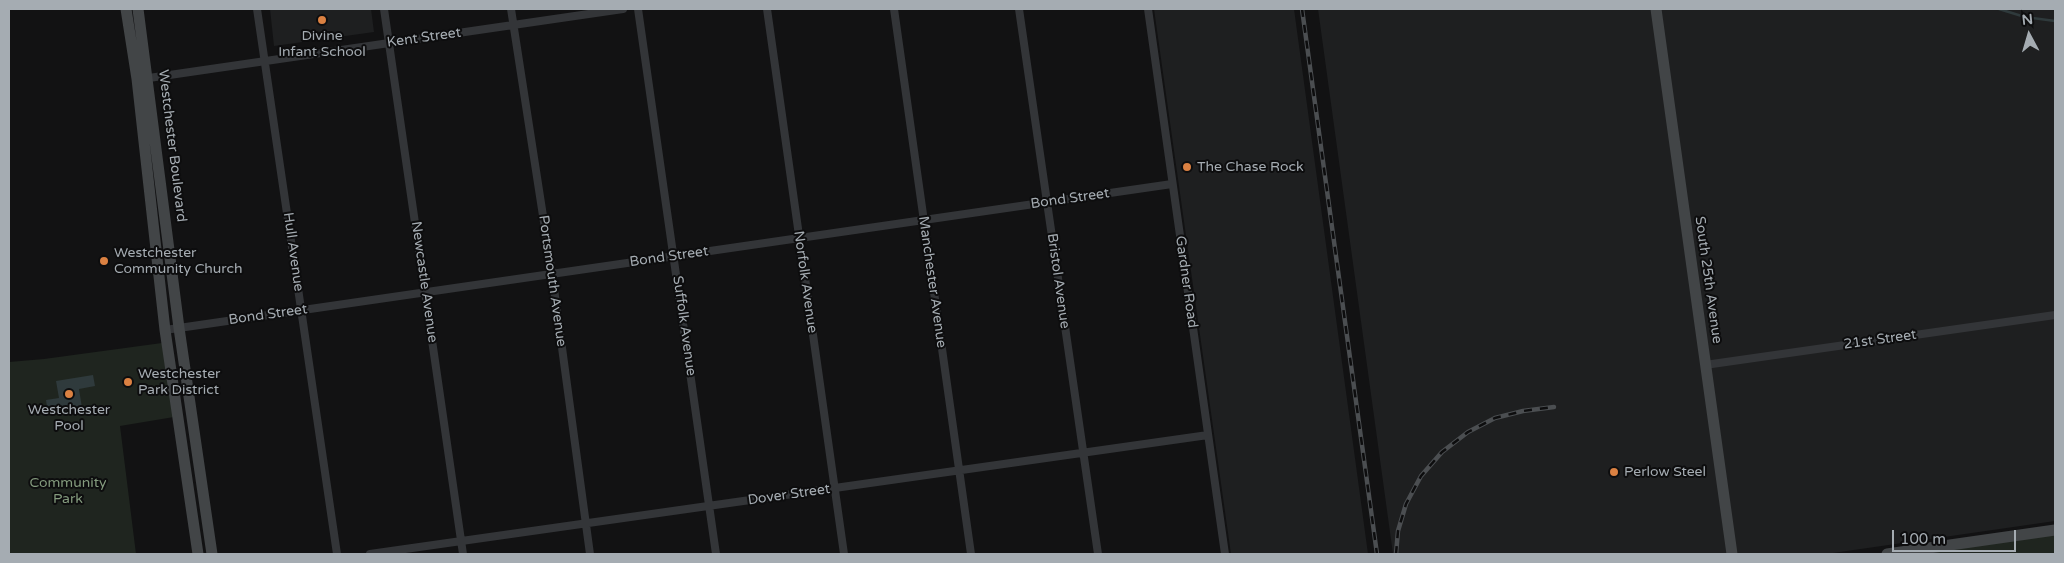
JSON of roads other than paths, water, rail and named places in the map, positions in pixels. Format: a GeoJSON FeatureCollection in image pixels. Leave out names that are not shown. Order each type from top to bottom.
{"type":"FeatureCollection","features":[{"type":"Feature","properties":{"kind":"street","name":"Westchester Boulevard"},"geometry":{"type":"LineString","coordinates":[[126,9],[143,79],[212,554]]}},
{"type":"Feature","properties":{"kind":"street","name":"Westchester Boulevard"},"geometry":{"type":"LineString","coordinates":[[138,9],[166,330],[198,554]]}},
{"type":"Feature","properties":{"kind":"street","name":"Hull Avenue"},"geometry":{"type":"LineString","coordinates":[[257,9],[336,554]]}},
{"type":"Feature","properties":{"kind":"street","name":"Newcastle Avenue"},"geometry":{"type":"LineString","coordinates":[[384,9],[463,554]]}},
{"type":"Feature","properties":{"kind":"street","name":"Portsmouth Avenue"},"geometry":{"type":"LineString","coordinates":[[511,9],[552,274],[590,554]]}},
{"type":"Feature","properties":{"kind":"street","name":"Kent Street"},"geometry":{"type":"LineString","coordinates":[[143,79],[622,9]]}},
{"type":"Feature","properties":{"kind":"street","name":"Suffolk Avenue"},"geometry":{"type":"LineString","coordinates":[[638,9],[716,554]]}},
{"type":"Feature","properties":{"kind":"street","name":"Norfolk Avenue"},"geometry":{"type":"LineString","coordinates":[[767,9],[844,554]]}},
{"type":"Feature","properties":{"kind":"street","name":"Manchester Avenue"},"geometry":{"type":"LineString","coordinates":[[894,9],[971,554]]}},
{"type":"Feature","properties":{"kind":"street","name":"Bristol Avenue"},"geometry":{"type":"LineString","coordinates":[[1019,9],[1098,554]]}},
{"type":"Feature","properties":{"kind":"street","name":"Gardner Road"},"geometry":{"type":"LineString","coordinates":[[1148,9],[1225,554]]}},
{"type":"Feature","properties":{"kind":"street","name":"South 25th Avenue"},"geometry":{"type":"LineString","coordinates":[[1656,9],[1732,554]]}},
{"type":"Feature","properties":{"kind":"street","name":"Bond Street"},"geometry":{"type":"LineString","coordinates":[[166,330],[1172,184]]}},
{"type":"Feature","properties":{"kind":"street","name":"21st Street"},"geometry":{"type":"LineString","coordinates":[[1705,365],[2055,315]]}},
{"type":"Feature","properties":{"kind":"street","name":"Dover Street"},"geometry":{"type":"LineString","coordinates":[[370,554],[1208,435]]}},
{"type":"Feature","properties":{"kind":"street"},"geometry":{"type":"LineString","coordinates":[[1887,554],[2055,530]]}},
{"type":"Feature","properties":{"kind":"waterway"},"geometry":{"type":"LineString","coordinates":[[1999,9],[2025,17],[2055,21]]}},
{"type":"Feature","properties":{"kind":"railway"},"geometry":{"type":"LineString","coordinates":[[1302,9],[1377,554]]}},
{"type":"Feature","properties":{"kind":"railway"},"geometry":{"type":"LineString","coordinates":[[1396,554],[1398,531],[1406,504],[1421,476],[1442,452],[1468,432],[1495,418],[1523,411],[1554,407]]}},
{"type":"Feature","properties":{"kind":"place","name":"Divine Infant School"},"geometry":{"type":"Point","coordinates":[322,20]}},
{"type":"Feature","properties":{"kind":"place","name":"The Chase Rock"},"geometry":{"type":"Point","coordinates":[1187,167]}},
{"type":"Feature","properties":{"kind":"place","name":"Westchester Community Church"},"geometry":{"type":"Point","coordinates":[104,261]}},
{"type":"Feature","properties":{"kind":"place","name":"Westchester Park District"},"geometry":{"type":"Point","coordinates":[128,382]}},
{"type":"Feature","properties":{"kind":"place","name":"Westchester Pool"},"geometry":{"type":"Point","coordinates":[69,394]}},
{"type":"Feature","properties":{"kind":"place","name":"Perlow Steel"},"geometry":{"type":"Point","coordinates":[1614,472]}},
{"type":"Feature","properties":{"kind":"park label","name":"Community Park"},"geometry":{"type":"Point","coordinates":[68,492]}}]}
